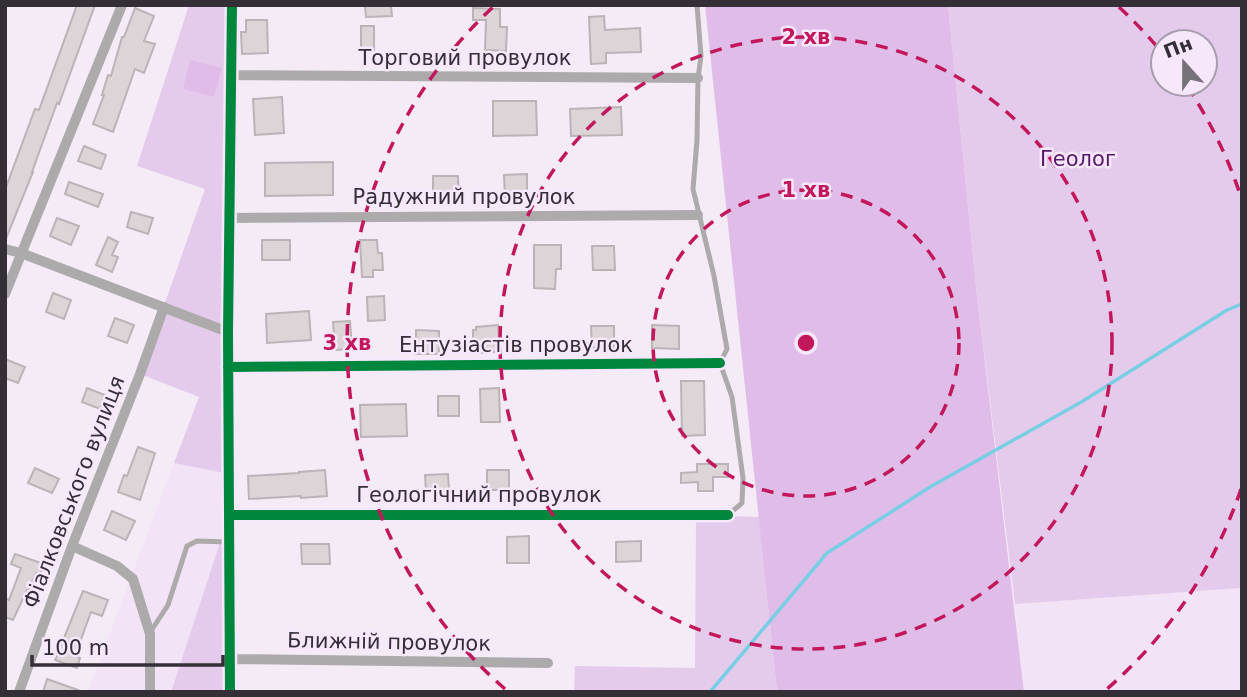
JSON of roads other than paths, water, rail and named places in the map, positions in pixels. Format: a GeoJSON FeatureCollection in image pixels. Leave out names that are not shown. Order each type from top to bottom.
{"type":"FeatureCollection","features":[{"type":"Feature","properties":{"kind":"street"},"geometry":{"type":"LineString","coordinates":[[5,295],[121,5]]}},
{"type":"Feature","properties":{"kind":"street"},"geometry":{"type":"LineString","coordinates":[[230,692],[228,332],[232,5]]}},
{"type":"Feature","properties":{"kind":"street","name":"Торговий провулок"},"geometry":{"type":"LineString","coordinates":[[232,75],[698,78]]}},
{"type":"Feature","properties":{"kind":"street","name":"Радужний провулок"},"geometry":{"type":"LineString","coordinates":[[230,218],[698,215]]}},
{"type":"Feature","properties":{"kind":"street"},"geometry":{"type":"LineString","coordinates":[[5,249],[228,332]]}},
{"type":"Feature","properties":{"kind":"street","name":"Фіалковського вулиця"},"geometry":{"type":"LineString","coordinates":[[19,692],[164,307]]}},
{"type":"Feature","properties":{"kind":"street","name":"Ентузіастів провулок"},"geometry":{"type":"LineString","coordinates":[[228,367],[720,363]]}},
{"type":"Feature","properties":{"kind":"street","name":"Геологічний провулок"},"geometry":{"type":"LineString","coordinates":[[229,515],[729,515]]}},
{"type":"Feature","properties":{"kind":"street"},"geometry":{"type":"LineString","coordinates":[[72,546],[117,566],[133,579],[150,634],[150,692]]}},
{"type":"Feature","properties":{"kind":"street","name":"Ближній провулок"},"geometry":{"type":"LineString","coordinates":[[229,659],[548,663]]}},
{"type":"Feature","properties":{"kind":"lane"},"geometry":{"type":"LineString","coordinates":[[697,5],[701,56],[693,189],[714,276],[727,349],[720,363],[732,397],[743,478],[742,503],[729,515]]}},
{"type":"Feature","properties":{"kind":"lane"},"geometry":{"type":"LineString","coordinates":[[150,634],[168,605],[187,546],[197,541],[229,542]]}},
{"type":"Feature","properties":{"kind":"waterway"},"geometry":{"type":"LineString","coordinates":[[710,692],[827,553],[930,487],[1083,401],[1227,310],[1242,304]]}},
{"type":"Feature","properties":{"kind":"park label","name":"Геолог"},"geometry":{"type":"Point","coordinates":[1078,159]}}]}
